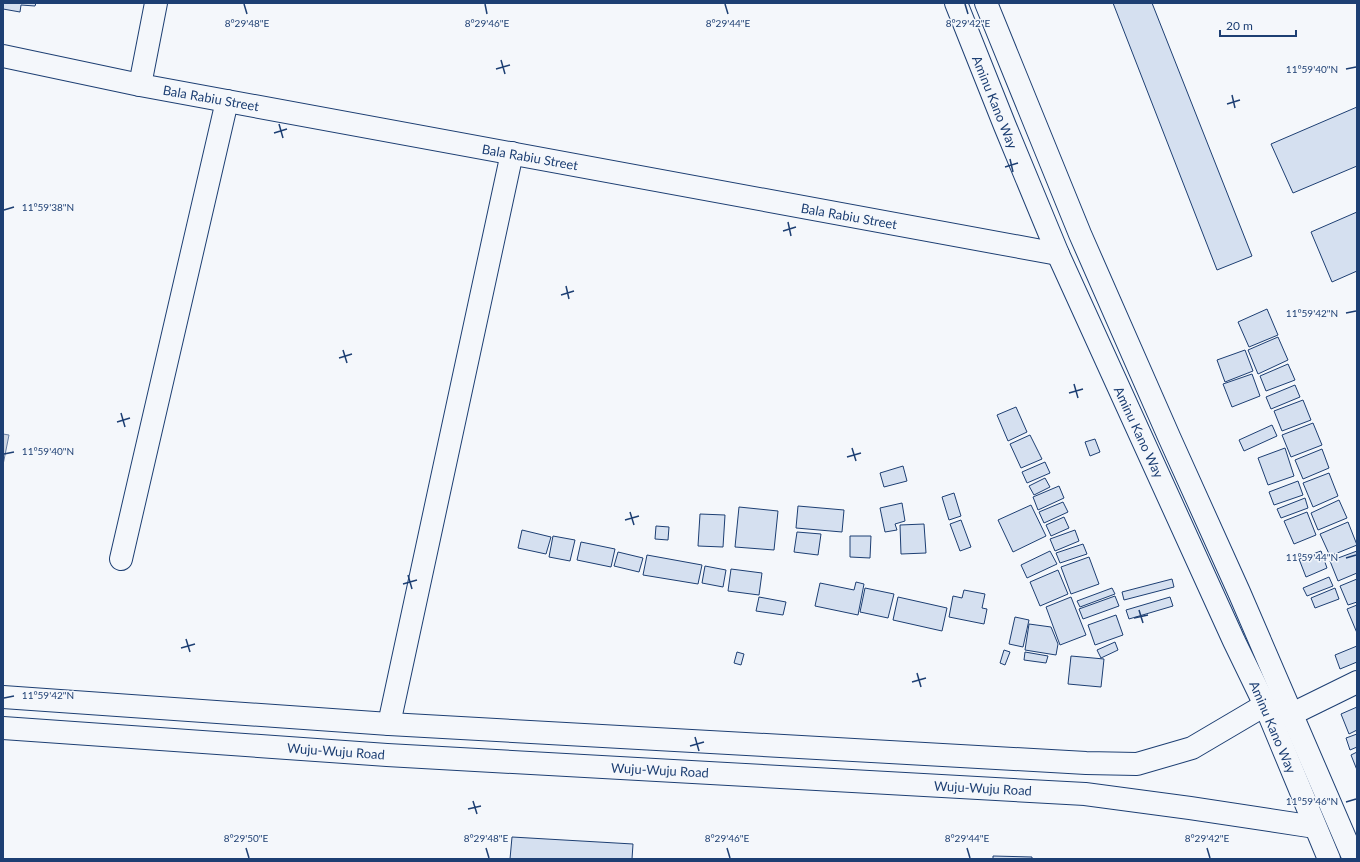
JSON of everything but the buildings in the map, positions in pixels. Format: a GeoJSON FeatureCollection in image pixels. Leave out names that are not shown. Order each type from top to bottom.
{"type":"FeatureCollection","features":[{"type":"Feature","properties":{"kind":"street"},"geometry":{"type":"LineString","coordinates":[[140,85],[156,3]]}},
{"type":"Feature","properties":{"kind":"street","name":"Aminu Kano Way"},"geometry":{"type":"LineString","coordinates":[[956,3],[1004,126],[1058,254],[1234,641],[1265,705],[1329,859]]}},
{"type":"Feature","properties":{"kind":"street","name":"Aminu Kano Way"},"geometry":{"type":"LineString","coordinates":[[986,3],[1080,234],[1239,592],[1354,859]]}},
{"type":"Feature","properties":{"kind":"street","name":"Bala Rabiu Street"},"geometry":{"type":"LineString","coordinates":[[3,56],[140,85],[1058,254]]}},
{"type":"Feature","properties":{"kind":"street"},"geometry":{"type":"LineString","coordinates":[[121,559],[228,101]]}},
{"type":"Feature","properties":{"kind":"street"},"geometry":{"type":"LineString","coordinates":[[389,724],[512,153]]}},
{"type":"Feature","properties":{"kind":"street"},"geometry":{"type":"LineString","coordinates":[[1292,714],[1357,682]]}},
{"type":"Feature","properties":{"kind":"street"},"geometry":{"type":"LineString","coordinates":[[3,697],[389,724],[1086,763],[1137,764],[1192,748],[1265,705]]}},
{"type":"Feature","properties":{"kind":"street","name":"Wuju-Wuju Road"},"geometry":{"type":"LineString","coordinates":[[3,728],[387,755],[1084,794],[1315,827]]}},
{"type":"Feature","properties":{"kind":"shaded area"},"geometry":{"type":"Polygon","coordinates":[[[3,434],[9,435],[3,465],[3,434]]]}}]}
